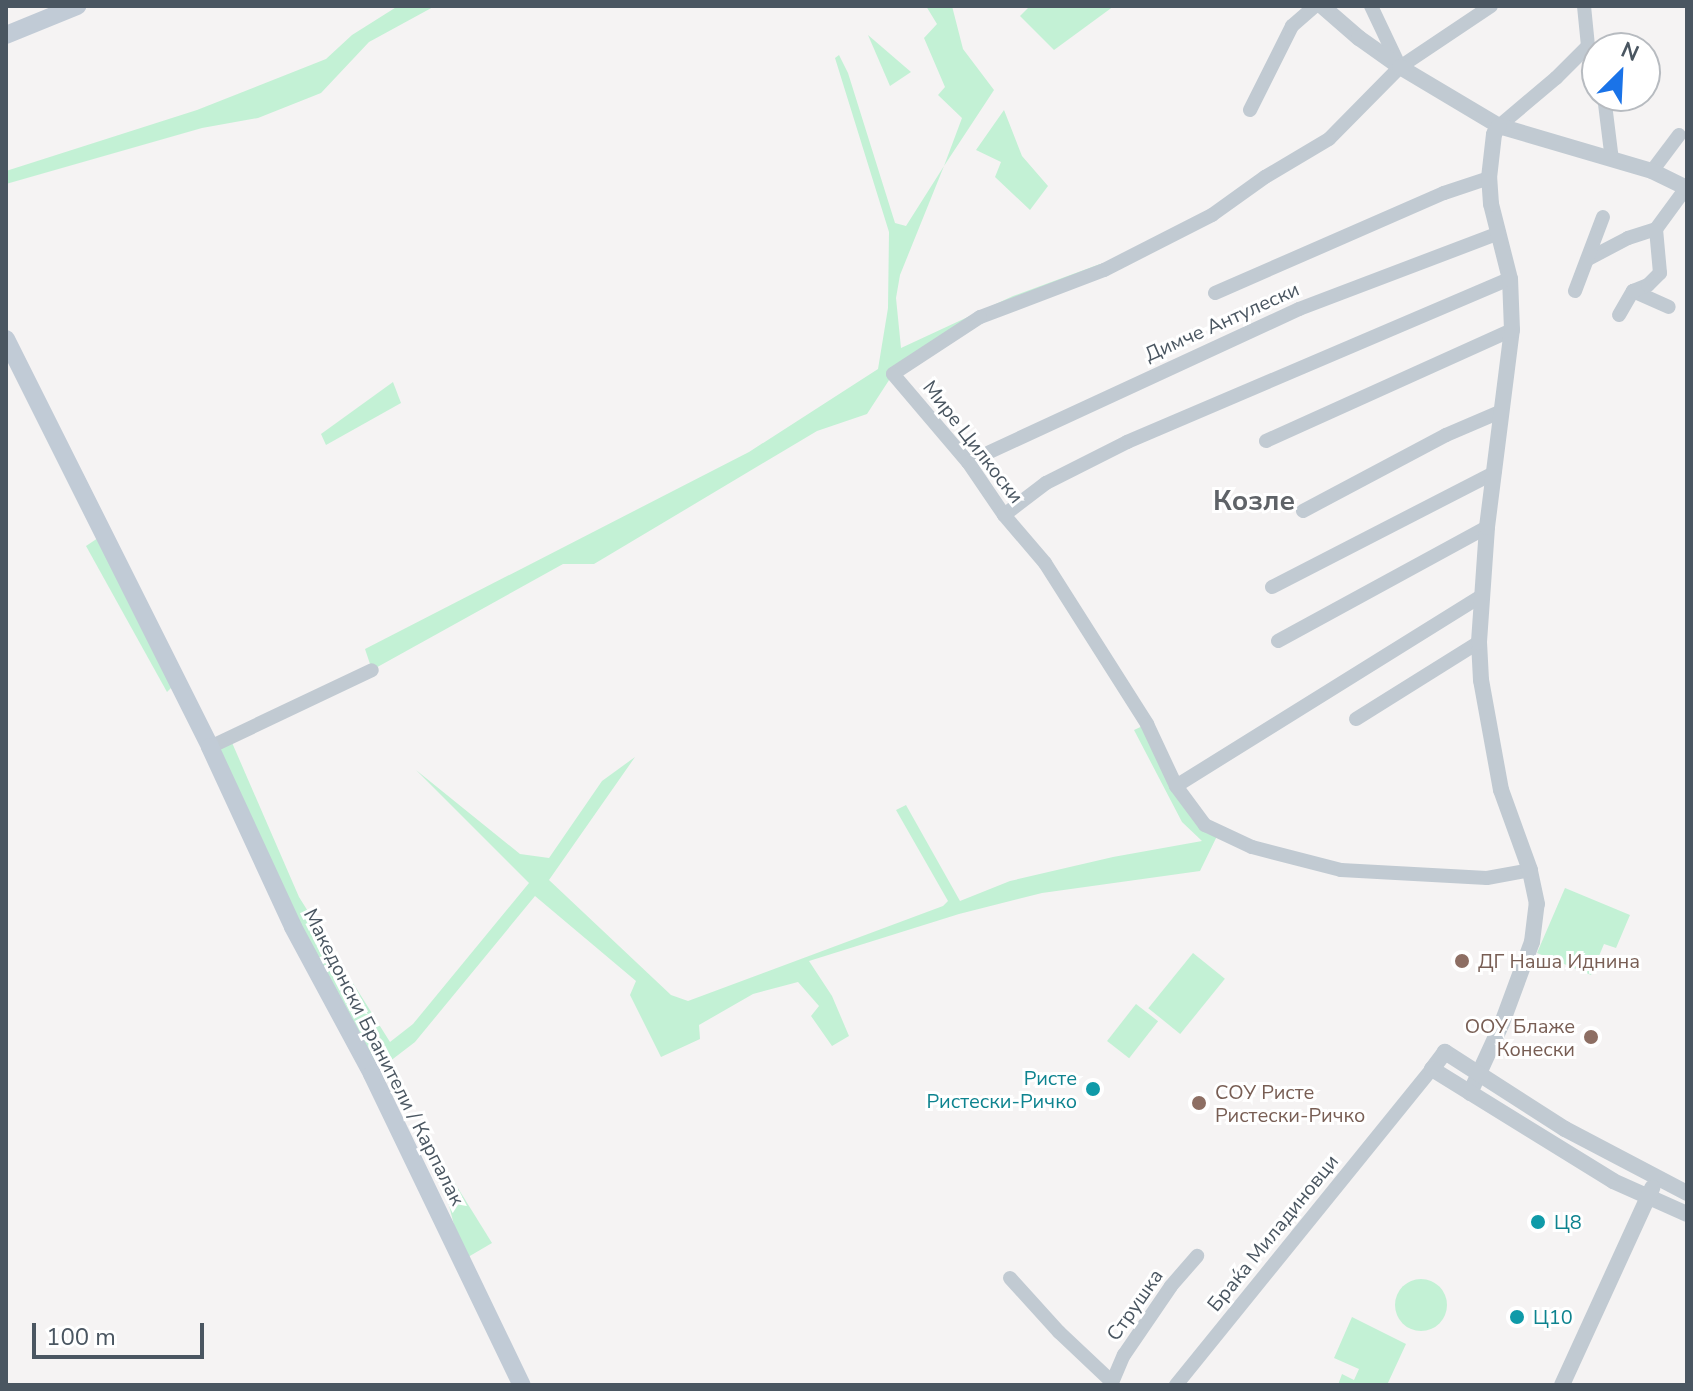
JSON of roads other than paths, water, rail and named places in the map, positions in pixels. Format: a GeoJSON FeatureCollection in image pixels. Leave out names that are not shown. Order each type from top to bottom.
{"type":"FeatureCollection","features":[{"type":"Feature","properties":{"kind":"main road"},"geometry":{"type":"LineString","coordinates":[[6,35],[77,6]]}},
{"type":"Feature","properties":{"kind":"main road","name":"Македонски Бранители / Карпалак"},"geometry":{"type":"LineString","coordinates":[[6,339],[210,747],[293,927],[362,1054],[522,1385]]}},
{"type":"Feature","properties":{"kind":"street"},"geometry":{"type":"LineString","coordinates":[[1250,110],[1292,26],[1315,6]]}},
{"type":"Feature","properties":{"kind":"street"},"geometry":{"type":"LineString","coordinates":[[1322,6],[1400,67],[1499,126],[1652,171],[1687,188],[1656,229],[1628,238],[1588,259]]}},
{"type":"Feature","properties":{"kind":"street"},"geometry":{"type":"LineString","coordinates":[[1371,6],[1400,67]]}},
{"type":"Feature","properties":{"kind":"street"},"geometry":{"type":"LineString","coordinates":[[1465,22],[1466,6]]}},
{"type":"Feature","properties":{"kind":"street","name":"Мире Цилкоски"},"geometry":{"type":"LineString","coordinates":[[1491,6],[1400,67],[1329,139],[1265,177],[1212,215],[1104,270],[980,317],[893,374],[968,462],[1004,515],[1045,563],[1147,724],[1176,786],[1205,825],[1252,847],[1341,870],[1450,878],[1487,878],[1530,870]]}},
{"type":"Feature","properties":{"kind":"street"},"geometry":{"type":"LineString","coordinates":[[1584,6],[1587,32]]}},
{"type":"Feature","properties":{"kind":"street"},"geometry":{"type":"LineString","coordinates":[[1470,1093],[1481,1074],[1532,942],[1537,904],[1530,870],[1501,790],[1481,680],[1480,597],[1512,330],[1510,279],[1491,204],[1489,178],[1494,134],[1499,126],[1581,53]]}},
{"type":"Feature","properties":{"kind":"street"},"geometry":{"type":"LineString","coordinates":[[1606,112],[1612,160]]}},
{"type":"Feature","properties":{"kind":"street"},"geometry":{"type":"LineString","coordinates":[[1652,171],[1679,135]]}},
{"type":"Feature","properties":{"kind":"street","name":"Димче Антулески"},"geometry":{"type":"LineString","coordinates":[[1215,293],[1444,193],[1489,178]]}},
{"type":"Feature","properties":{"kind":"street"},"geometry":{"type":"LineString","coordinates":[[1575,291],[1603,217]]}},
{"type":"Feature","properties":{"kind":"street"},"geometry":{"type":"LineString","coordinates":[[1619,315],[1633,291],[1648,285],[1660,273],[1656,229]]}},
{"type":"Feature","properties":{"kind":"street","name":"Димче Антулески"},"geometry":{"type":"LineString","coordinates":[[968,462],[1299,309],[1499,233]]}},
{"type":"Feature","properties":{"kind":"street"},"geometry":{"type":"LineString","coordinates":[[1004,515],[1046,483],[1127,442],[1510,279]]}},
{"type":"Feature","properties":{"kind":"street"},"geometry":{"type":"LineString","coordinates":[[1633,291],[1669,307]]}},
{"type":"Feature","properties":{"kind":"street"},"geometry":{"type":"LineString","coordinates":[[1266,441],[1512,330]]}},
{"type":"Feature","properties":{"kind":"street"},"geometry":{"type":"LineString","coordinates":[[1303,511],[1446,435],[1502,411]]}},
{"type":"Feature","properties":{"kind":"street"},"geometry":{"type":"LineString","coordinates":[[1272,587],[1494,473]]}},
{"type":"Feature","properties":{"kind":"street"},"geometry":{"type":"LineString","coordinates":[[1278,641],[1487,527]]}},
{"type":"Feature","properties":{"kind":"street"},"geometry":{"type":"LineString","coordinates":[[1176,786],[1480,597]]}},
{"type":"Feature","properties":{"kind":"street"},"geometry":{"type":"LineString","coordinates":[[1356,719],[1479,642]]}},
{"type":"Feature","properties":{"kind":"street"},"geometry":{"type":"LineString","coordinates":[[210,747],[372,670]]}},
{"type":"Feature","properties":{"kind":"street"},"geometry":{"type":"LineString","coordinates":[[1687,1193],[1657,1180],[1565,1129],[1445,1052],[1432,1069],[1554,1146],[1647,1197],[1687,1214]]}},
{"type":"Feature","properties":{"kind":"street","name":"Браќа Миладиновци"},"geometry":{"type":"LineString","coordinates":[[1176,1385],[1432,1069]]}},
{"type":"Feature","properties":{"kind":"street"},"geometry":{"type":"LineString","coordinates":[[1562,1385],[1657,1180]]}},
{"type":"Feature","properties":{"kind":"street","name":"Струшка"},"geometry":{"type":"LineString","coordinates":[[1010,1278],[1112,1384],[1124,1355],[1171,1286],[1197,1256]]}},
{"type":"Feature","properties":{"kind":"place","name":"ДГ Наша Иднина"},"geometry":{"type":"Point","coordinates":[1462,961]}},
{"type":"Feature","properties":{"kind":"place","name":"ООУ Блаже Конески"},"geometry":{"type":"Point","coordinates":[1591,1037]}},
{"type":"Feature","properties":{"kind":"place","name":"Ристе Ристески-Ричко"},"geometry":{"type":"Point","coordinates":[1093,1089]}},
{"type":"Feature","properties":{"kind":"place","name":"СОУ Ристе Ристески-Ричко"},"geometry":{"type":"Point","coordinates":[1199,1103]}},
{"type":"Feature","properties":{"kind":"place","name":"Ц8"},"geometry":{"type":"Point","coordinates":[1538,1222]}},
{"type":"Feature","properties":{"kind":"place","name":"Ц10"},"geometry":{"type":"Point","coordinates":[1517,1317]}},
{"type":"Feature","properties":{"kind":"district","name":"Козле"},"geometry":{"type":"Point","coordinates":[1254,501]}}]}
